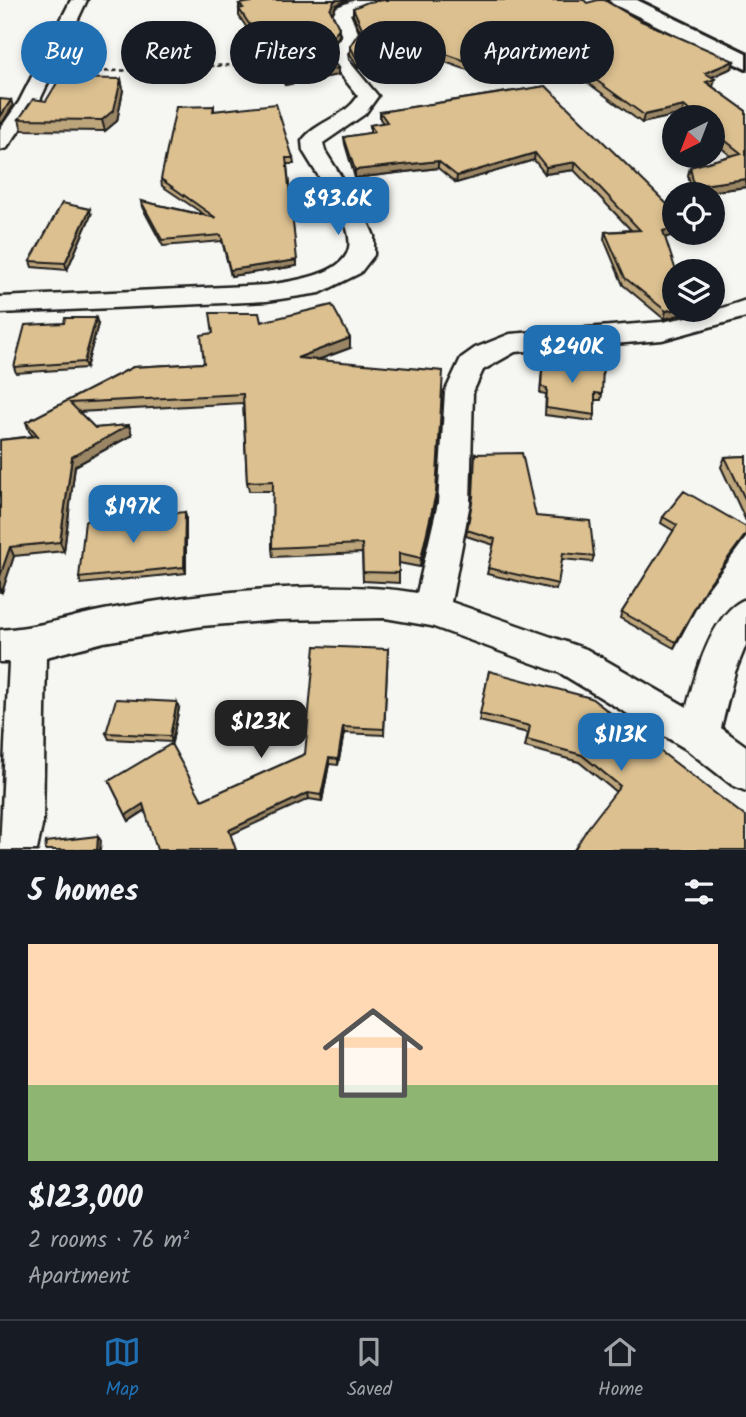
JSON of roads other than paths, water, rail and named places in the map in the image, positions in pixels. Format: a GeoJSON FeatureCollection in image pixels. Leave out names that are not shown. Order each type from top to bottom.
{"type":"FeatureCollection","features":[{"type":"Feature","properties":{"kind":"street"},"geometry":{"type":"LineString","coordinates":[[0,144],[29,102],[79,0]]}},
{"type":"Feature","properties":{"kind":"street"},"geometry":{"type":"LineString","coordinates":[[0,305],[267,293],[311,287],[351,268],[362,255],[362,236],[314,150],[312,141],[323,130],[365,104],[368,96],[339,61],[338,52],[351,37],[341,15],[342,11],[364,2],[390,0]]}},
{"type":"Feature","properties":{"kind":"street"},"geometry":{"type":"LineString","coordinates":[[620,0],[746,62]]}},
{"type":"Feature","properties":{"kind":"street"},"geometry":{"type":"LineString","coordinates":[[430,611],[454,503],[459,392],[471,366],[485,354],[510,343],[662,331],[713,320],[746,308]]}},
{"type":"Feature","properties":{"kind":"street"},"geometry":{"type":"LineString","coordinates":[[15,850],[22,821],[14,645],[103,626],[202,611],[276,605],[385,603],[430,611],[573,661],[700,736],[746,771]]}},
{"type":"Feature","properties":{"kind":"street"},"geometry":{"type":"LineString","coordinates":[[700,736],[712,679],[731,633],[746,614]]}}]}
